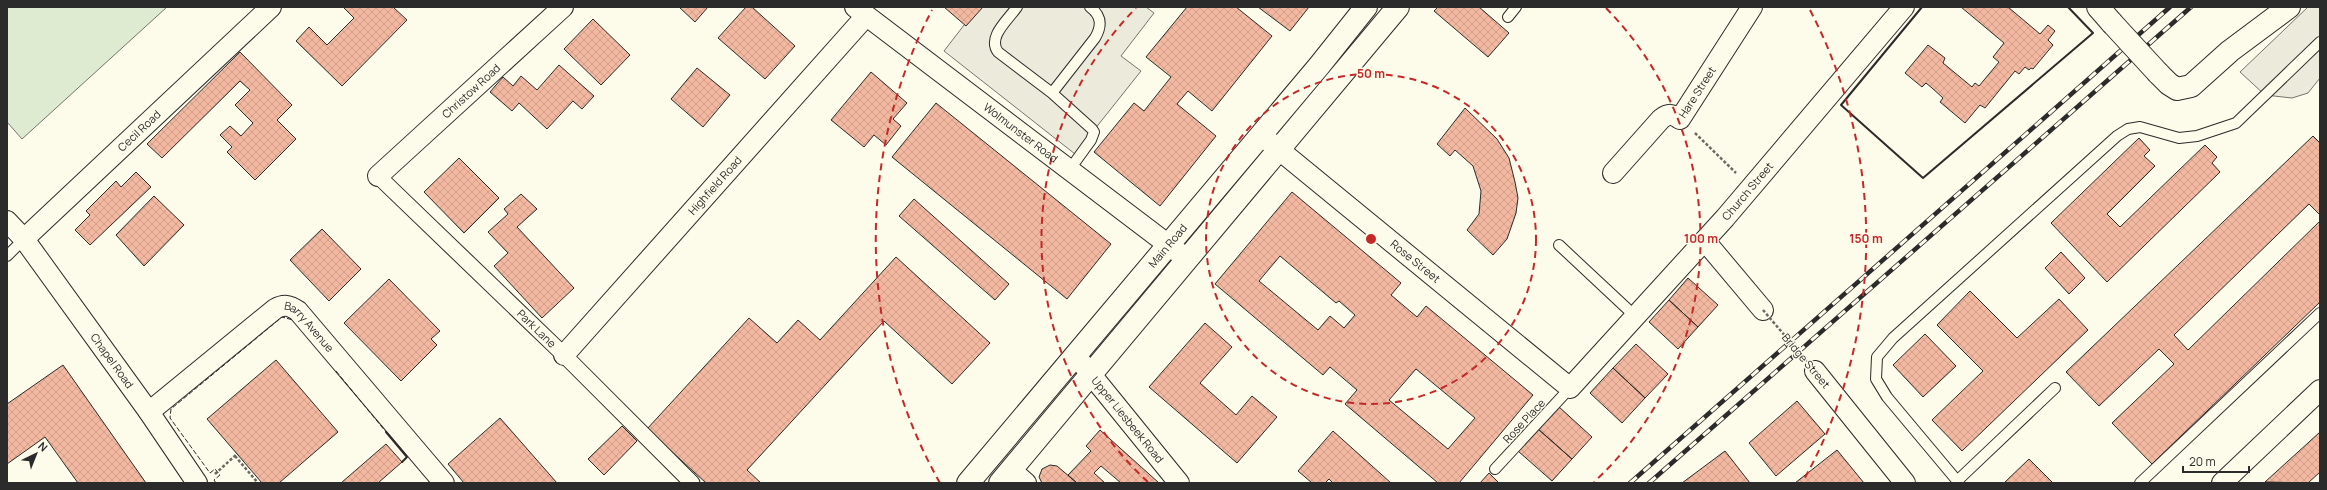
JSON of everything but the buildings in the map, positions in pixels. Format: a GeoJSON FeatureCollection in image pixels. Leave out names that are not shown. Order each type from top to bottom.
{"type":"FeatureCollection","features":[{"type":"Feature","properties":{"kind":"main road","name":"Main Road"},"geometry":{"type":"LineString","coordinates":[[1013,479],[1091,375],[1398,7]]}},
{"type":"Feature","properties":{"kind":"main road"},"geometry":{"type":"LineString","coordinates":[[2098,7],[2158,73],[2169,84],[2177,88],[2191,86],[2230,51],[2289,7]]}},
{"type":"Feature","properties":{"kind":"main road"},"geometry":{"type":"LineString","coordinates":[[2230,51],[2264,7]]}},
{"type":"Feature","properties":{"kind":"main road","name":"Main Road"},"geometry":{"type":"LineString","coordinates":[[968,483],[1262,135],[1362,8]]}},
{"type":"Feature","properties":{"kind":"street","name":"Cecil Road"},"geometry":{"type":"LineString","coordinates":[[24,239],[271,7]]}},
{"type":"Feature","properties":{"kind":"street","name":"Christow Road"},"geometry":{"type":"LineString","coordinates":[[378,176],[564,7]]}},
{"type":"Feature","properties":{"kind":"street","name":"Hare Street"},"geometry":{"type":"LineString","coordinates":[[1613,173],[1661,119],[1667,115],[1673,115],[1680,119],[1752,7]]}},
{"type":"Feature","properties":{"kind":"street","name":"Church Street"},"geometry":{"type":"LineString","coordinates":[[1570,388],[1705,241],[1904,7]]}},
{"type":"Feature","properties":{"kind":"street"},"geometry":{"type":"LineString","coordinates":[[1362,8],[1382,26]]}},
{"type":"Feature","properties":{"kind":"street","name":"Wolmunster Road"},"geometry":{"type":"LineString","coordinates":[[860,12],[1070,169],[1187,259]]}},
{"type":"Feature","properties":{"kind":"street","name":"Highfield Road"},"geometry":{"type":"LineString","coordinates":[[564,355],[860,12]]}},
{"type":"Feature","properties":{"kind":"street","name":"Rose Street"},"geometry":{"type":"LineString","coordinates":[[1262,135],[1570,388]]}},
{"type":"Feature","properties":{"kind":"street","name":"Park Lane"},"geometry":{"type":"LineString","coordinates":[[378,176],[564,355],[692,483]]}},
{"type":"Feature","properties":{"kind":"street","name":"Chapel Road"},"geometry":{"type":"LineString","coordinates":[[7,222],[24,239],[149,412],[205,479]]}},
{"type":"Feature","properties":{"kind":"street"},"geometry":{"type":"LineString","coordinates":[[1705,241],[1764,310]]}},
{"type":"Feature","properties":{"kind":"street","name":"Barry Avenue"},"geometry":{"type":"LineString","coordinates":[[149,412],[275,308],[282,305],[291,306],[298,311],[444,483]]}},
{"type":"Feature","properties":{"kind":"street","name":"Upper Liesbeek Road"},"geometry":{"type":"LineString","coordinates":[[1076,356],[1179,483]]}},
{"type":"Feature","properties":{"kind":"street","name":"Bridge Street"},"geometry":{"type":"LineString","coordinates":[[1816,371],[1905,483]]}},
{"type":"Feature","properties":{"kind":"street"},"geometry":{"type":"LineString","coordinates":[[2222,483],[2320,390]]}},
{"type":"Feature","properties":{"kind":"lane"},"geometry":{"type":"LineString","coordinates":[[1017,7],[995,36],[994,47],[998,52],[1052,93],[1094,132],[1091,140],[1070,169]]}},
{"type":"Feature","properties":{"kind":"lane"},"geometry":{"type":"LineString","coordinates":[[1052,93],[1095,38],[1100,29],[1099,17],[1090,7]]}},
{"type":"Feature","properties":{"kind":"lane"},"geometry":{"type":"LineString","coordinates":[[1508,17],[1516,7]]}},
{"type":"Feature","properties":{"kind":"lane"},"geometry":{"type":"LineString","coordinates":[[2055,388],[1958,482],[1887,397],[1876,379],[1878,357],[1893,338],[2117,136],[2128,129],[2140,127],[2179,138],[2197,136],[2236,123],[2320,42]]}},
{"type":"Feature","properties":{"kind":"lane","name":"Cecil Road"},"geometry":{"type":"LineString","coordinates":[[7,256],[24,239]]}},
{"type":"Feature","properties":{"kind":"lane"},"geometry":{"type":"LineString","coordinates":[[1559,245],[1636,317]]}},
{"type":"Feature","properties":{"kind":"lane"},"geometry":{"type":"LineString","coordinates":[[2140,483],[2320,313]]}},
{"type":"Feature","properties":{"kind":"lane","name":"Rose Place"},"geometry":{"type":"LineString","coordinates":[[1495,469],[1570,388]]}},
{"type":"Feature","properties":{"kind":"path"},"geometry":{"type":"LineString","coordinates":[[1680,119],[1751,188]]}},
{"type":"Feature","properties":{"kind":"path","name":"Bridge Street"},"geometry":{"type":"LineString","coordinates":[[1764,310],[1816,371]]}},
{"type":"Feature","properties":{"kind":"path"},"geometry":{"type":"LineString","coordinates":[[205,479],[236,455],[258,483]]}},
{"type":"Feature","properties":{"kind":"green space"},"geometry":{"type":"Polygon","coordinates":[[[7,7],[167,7],[22,139],[7,122],[7,7]]]}},
{"type":"Feature","properties":{"kind":"shaded area"},"geometry":{"type":"Polygon","coordinates":[[[978,7],[1146,7],[1154,13],[1121,56],[1141,71],[1075,154],[944,51],[978,7]]]}},
{"type":"Feature","properties":{"kind":"shaded area"},"geometry":{"type":"Polygon","coordinates":[[[2308,7],[2320,7],[2320,78],[2308,93],[2292,98],[2265,95],[2240,72],[2308,7]]]}},
{"type":"Feature","properties":{"kind":"railway"},"geometry":{"type":"LineString","coordinates":[[1630,483],[2170,7]]}},
{"type":"Feature","properties":{"kind":"railway"},"geometry":{"type":"LineString","coordinates":[[1649,483],[2191,7]]}},
{"type":"Feature","properties":{"kind":"fence"},"geometry":{"type":"LineString","coordinates":[[216,483],[214,480],[220,475],[215,469],[210,473],[170,418],[171,409],[282,317],[293,320]]}},
{"type":"Feature","properties":{"kind":"fence"},"geometry":{"type":"LineString","coordinates":[[336,371],[386,432]]}},
{"type":"Feature","properties":{"kind":"wall"},"geometry":{"type":"LineString","coordinates":[[1922,7],[1841,105],[1923,178],[2093,33],[2068,7]]}},
{"type":"Feature","properties":{"kind":"wall"},"geometry":{"type":"LineString","coordinates":[[386,432],[407,457],[402,462]]}}]}
